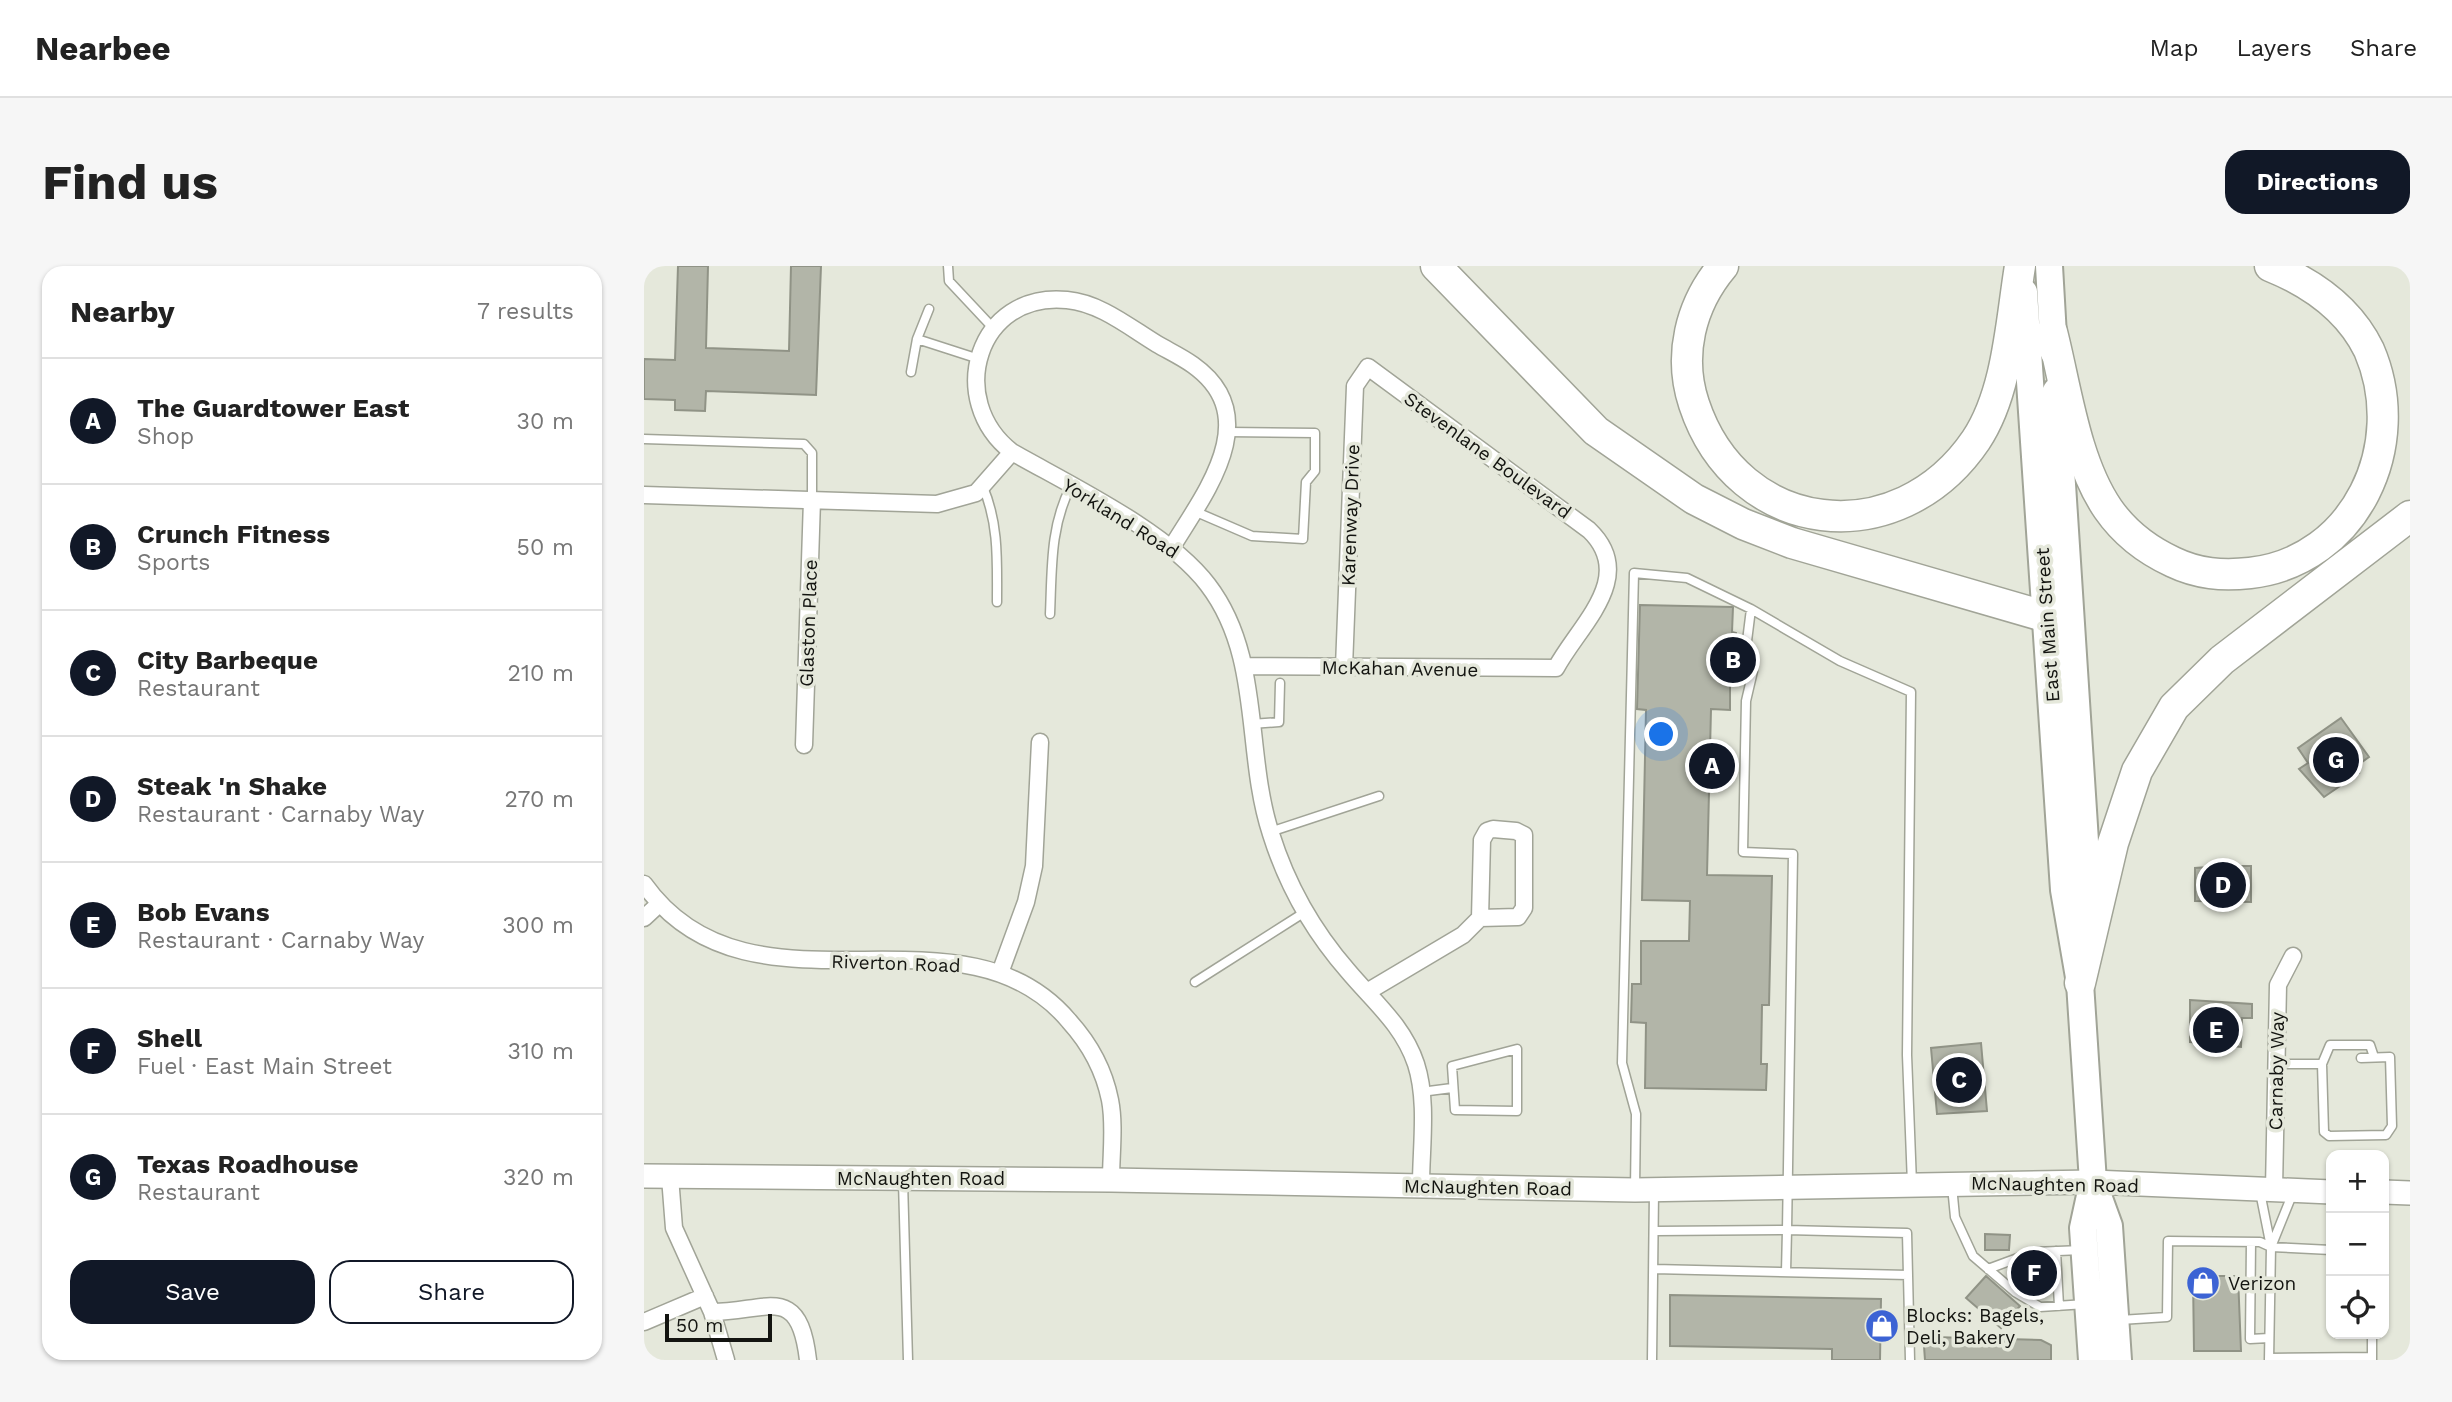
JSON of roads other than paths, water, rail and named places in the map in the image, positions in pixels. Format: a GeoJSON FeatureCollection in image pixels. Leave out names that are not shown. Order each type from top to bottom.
{"type":"FeatureCollection","features":[{"type":"Feature","properties":{"kind":"highway"},"geometry":{"type":"LineString","coordinates":[[1436,266],[1596,431],[1694,499],[1743,524],[1792,543],[2047,617]]}},
{"type":"Feature","properties":{"kind":"highway"},"geometry":{"type":"LineString","coordinates":[[1723,266],[1700,301],[1687,348],[1689,391],[1704,432],[1723,461],[1751,488],[1785,506],[1804,512],[1842,516],[1885,509],[1921,494],[1954,466],[1976,439],[1991,408],[2000,376],[2021,266]]}},
{"type":"Feature","properties":{"kind":"highway"},"geometry":{"type":"LineString","coordinates":[[2052,332],[2088,469],[2108,509],[2123,527],[2164,558],[2197,572],[2237,575],[2278,568],[2296,561],[2324,544],[2345,526],[2360,507],[2372,485],[2383,453],[2386,421],[2382,381],[2357,330],[2327,298],[2307,283],[2270,266]]}},
{"type":"Feature","properties":{"kind":"highway"},"geometry":{"type":"LineString","coordinates":[[2080,983],[2113,842],[2137,771],[2174,707],[2222,660],[2410,516]]}},
{"type":"Feature","properties":{"kind":"main road","name":"East Main Street"},"geometry":{"type":"LineString","coordinates":[[2021,266],[2064,890],[2080,983],[2093,1182],[2083,1228],[2092,1360]]}},
{"type":"Feature","properties":{"kind":"main road","name":"East Main Street"},"geometry":{"type":"LineString","coordinates":[[2049,266],[2088,888],[2080,983]]}},
{"type":"Feature","properties":{"kind":"main road","name":"East Main Street"},"geometry":{"type":"LineString","coordinates":[[2093,1182],[2109,1226],[2118,1360]]}},
{"type":"Feature","properties":{"kind":"street"},"geometry":{"type":"LineString","coordinates":[[644,495],[937,504],[967,497],[983,487],[1012,452],[995,438],[985,422],[975,382],[979,359],[994,329],[1013,312],[1033,302],[1052,299],[1093,306],[1194,366],[1219,395],[1227,432],[1219,469],[1172,547]]}},
{"type":"Feature","properties":{"kind":"street","name":"Stevenlane Boulevard"},"geometry":{"type":"LineString","coordinates":[[1368,367],[1589,530],[1604,547],[1608,565],[1606,592],[1556,668]]}},
{"type":"Feature","properties":{"kind":"street","name":"Karenway Drive"},"geometry":{"type":"LineString","coordinates":[[1344,667],[1355,386],[1359,375],[1368,367]]}},
{"type":"Feature","properties":{"kind":"street","name":"Yorkland Road"},"geometry":{"type":"LineString","coordinates":[[1012,452],[1172,547],[1211,588],[1232,626],[1245,666],[1255,766],[1270,832],[1286,876],[1305,912],[1340,961],[1401,1030],[1417,1065],[1421,1092],[1421,1185]]}},
{"type":"Feature","properties":{"kind":"street","name":"Glaston Place"},"geometry":{"type":"LineString","coordinates":[[804,745],[812,500]]}},
{"type":"Feature","properties":{"kind":"street","name":"McKahan Avenue"},"geometry":{"type":"LineString","coordinates":[[1245,666],[1556,668]]}},
{"type":"Feature","properties":{"kind":"street"},"geometry":{"type":"LineString","coordinates":[[1000,973],[1026,902],[1034,866],[1040,742]]}},
{"type":"Feature","properties":{"kind":"street"},"geometry":{"type":"LineString","coordinates":[[1367,992],[1463,935],[1480,918],[1483,835],[1493,829],[1521,832],[1525,841],[1522,914],[1513,919],[1480,918]]}},
{"type":"Feature","properties":{"kind":"street","name":"Riverton Road"},"geometry":{"type":"LineString","coordinates":[[644,884],[673,919],[699,937],[727,948],[780,960],[969,965],[1000,973],[1031,986],[1062,1012],[1084,1037],[1102,1072],[1110,1101],[1111,1180]]}},
{"type":"Feature","properties":{"kind":"street"},"geometry":{"type":"LineString","coordinates":[[644,918],[659,905]]}},
{"type":"Feature","properties":{"kind":"street","name":"Carnaby Way"},"geometry":{"type":"LineString","coordinates":[[2276,1190],[2275,1064],[2278,985],[2293,956]]}},
{"type":"Feature","properties":{"kind":"street","name":"McNaughten Road"},"geometry":{"type":"LineString","coordinates":[[644,1176],[1644,1189],[2093,1182],[2326,1192]]}},
{"type":"Feature","properties":{"kind":"street"},"geometry":{"type":"LineString","coordinates":[[670,1177],[674,1228],[712,1312],[726,1360]]}},
{"type":"Feature","properties":{"kind":"street"},"geometry":{"type":"LineString","coordinates":[[2389,1192],[2410,1193]]}},
{"type":"Feature","properties":{"kind":"street"},"geometry":{"type":"LineString","coordinates":[[644,1322],[705,1296]]}},
{"type":"Feature","properties":{"kind":"street"},"geometry":{"type":"LineString","coordinates":[[712,1312],[769,1306],[785,1308],[797,1317],[804,1331],[808,1360]]}},
{"type":"Feature","properties":{"kind":"lane"},"geometry":{"type":"LineString","coordinates":[[948,266],[949,281],[994,329]]}},
{"type":"Feature","properties":{"kind":"lane"},"geometry":{"type":"LineString","coordinates":[[911,372],[917,339],[929,309]]}},
{"type":"Feature","properties":{"kind":"lane"},"geometry":{"type":"LineString","coordinates":[[917,339],[979,359]]}},
{"type":"Feature","properties":{"kind":"lane"},"geometry":{"type":"LineString","coordinates":[[1194,511],[1252,536],[1303,539],[1306,482],[1314,471],[1315,433],[1227,432]]}},
{"type":"Feature","properties":{"kind":"lane"},"geometry":{"type":"LineString","coordinates":[[644,439],[804,444],[812,453],[812,500]]}},
{"type":"Feature","properties":{"kind":"lane"},"geometry":{"type":"LineString","coordinates":[[1050,614],[1054,532],[1060,507],[1071,486]]}},
{"type":"Feature","properties":{"kind":"lane"},"geometry":{"type":"LineString","coordinates":[[983,487],[991,506],[997,542],[997,602]]}},
{"type":"Feature","properties":{"kind":"lane"},"geometry":{"type":"LineString","coordinates":[[1652,1360],[1656,1231],[1644,1189],[1636,1114],[1622,1063],[1634,573],[1687,578],[1751,609],[1840,661],[1911,692],[1907,1055],[1912,1184]]}},
{"type":"Feature","properties":{"kind":"lane"},"geometry":{"type":"LineString","coordinates":[[1751,609],[1747,642],[1754,671],[1746,701],[1743,852],[1793,853],[1786,1272]]}},
{"type":"Feature","properties":{"kind":"lane"},"geometry":{"type":"LineString","coordinates":[[1251,724],[1279,722],[1280,683]]}},
{"type":"Feature","properties":{"kind":"lane"},"geometry":{"type":"LineString","coordinates":[[1270,832],[1379,796]]}},
{"type":"Feature","properties":{"kind":"lane"},"geometry":{"type":"LineString","coordinates":[[1195,982],[1305,912]]}},
{"type":"Feature","properties":{"kind":"lane"},"geometry":{"type":"LineString","coordinates":[[2361,1058],[2390,1057],[2392,1126],[2386,1135],[2329,1136],[2324,1132],[2322,1064],[2330,1045],[2370,1045],[2374,1057]]}},
{"type":"Feature","properties":{"kind":"lane"},"geometry":{"type":"LineString","coordinates":[[1517,1049],[1517,1111],[1455,1110],[1452,1088],[1452,1066],[1517,1049]]}},
{"type":"Feature","properties":{"kind":"lane"},"geometry":{"type":"LineString","coordinates":[[2275,1064],[2322,1064]]}},
{"type":"Feature","properties":{"kind":"lane"},"geometry":{"type":"LineString","coordinates":[[1421,1092],[1452,1088]]}},
{"type":"Feature","properties":{"kind":"lane"},"geometry":{"type":"LineString","coordinates":[[903,1178],[908,1360]]}},
{"type":"Feature","properties":{"kind":"lane"},"geometry":{"type":"LineString","coordinates":[[1952,1183],[1955,1217],[1973,1256],[2015,1292],[2040,1307],[2089,1304]]}},
{"type":"Feature","properties":{"kind":"lane"},"geometry":{"type":"LineString","coordinates":[[2271,1247],[2276,1190]]}},
{"type":"Feature","properties":{"kind":"lane"},"geometry":{"type":"LineString","coordinates":[[2276,1190],[2271,1247],[2269,1359],[2372,1358],[2372,1339]]}},
{"type":"Feature","properties":{"kind":"lane"},"geometry":{"type":"LineString","coordinates":[[1656,1231],[1907,1233],[1910,1360]]}},
{"type":"Feature","properties":{"kind":"lane"},"geometry":{"type":"LineString","coordinates":[[2115,1320],[2167,1317],[2168,1241],[2252,1242],[2271,1247],[2326,1250]]}},
{"type":"Feature","properties":{"kind":"lane"},"geometry":{"type":"LineString","coordinates":[[2252,1242],[2250,1339],[2269,1338]]}},
{"type":"Feature","properties":{"kind":"lane"},"geometry":{"type":"LineString","coordinates":[[1989,1269],[2034,1252],[2085,1250]]}},
{"type":"Feature","properties":{"kind":"lane"},"geometry":{"type":"LineString","coordinates":[[2056,1251],[2059,1306]]}},
{"type":"Feature","properties":{"kind":"lane"},"geometry":{"type":"LineString","coordinates":[[1654,1269],[1908,1275]]}},
{"type":"Feature","properties":{"kind":"place","name":"Crunch Fitness"},"geometry":{"type":"Point","coordinates":[1733,660]}},
{"type":"Feature","properties":{"kind":"place","name":"Texas Roadhouse"},"geometry":{"type":"Point","coordinates":[2336,760]}},
{"type":"Feature","properties":{"kind":"place","name":"The Guardtower East"},"geometry":{"type":"Point","coordinates":[1712,766]}},
{"type":"Feature","properties":{"kind":"place","name":"Steak 'n Shake"},"geometry":{"type":"Point","coordinates":[2223,885]}},
{"type":"Feature","properties":{"kind":"place","name":"Bob Evans"},"geometry":{"type":"Point","coordinates":[2216,1030]}},
{"type":"Feature","properties":{"kind":"place","name":"City Barbeque"},"geometry":{"type":"Point","coordinates":[1959,1080]}},
{"type":"Feature","properties":{"kind":"place","name":"Shell"},"geometry":{"type":"Point","coordinates":[2034,1273]}},
{"type":"Feature","properties":{"kind":"place","name":"Verizon"},"geometry":{"type":"Point","coordinates":[2203,1283]}},
{"type":"Feature","properties":{"kind":"place","name":"Blocks: Bagels, Deli, Bakery"},"geometry":{"type":"Point","coordinates":[1882,1326]}}]}
